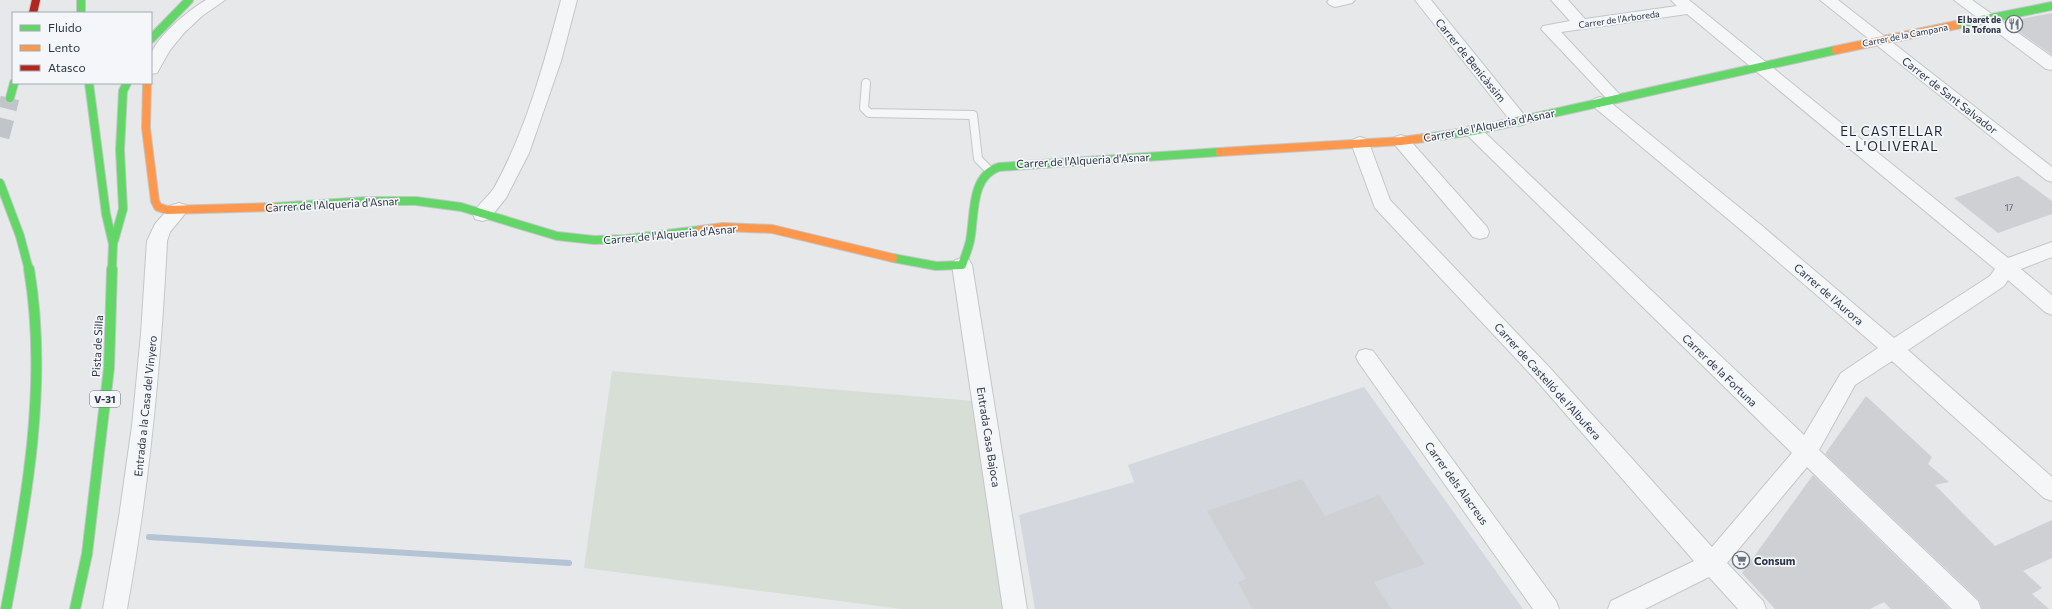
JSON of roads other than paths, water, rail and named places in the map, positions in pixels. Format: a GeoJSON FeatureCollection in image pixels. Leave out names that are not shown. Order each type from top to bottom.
{"type":"FeatureCollection","features":[{"type":"Feature","properties":{"kind":"main road"},"geometry":{"type":"LineString","coordinates":[[33,12],[36,0]]}},
{"type":"Feature","properties":{"kind":"main road"},"geometry":{"type":"LineString","coordinates":[[81,0],[81,12]]}},
{"type":"Feature","properties":{"kind":"main road"},"geometry":{"type":"LineString","coordinates":[[152,38],[188,0]]}},
{"type":"Feature","properties":{"kind":"main road","name":"Carrer de la Campana"},"geometry":{"type":"LineString","coordinates":[[1758,66],[2052,6]]}},
{"type":"Feature","properties":{"kind":"main road","name":"Carrer de l'Alqueria d'Asnar"},"geometry":{"type":"LineString","coordinates":[[990,171],[1004,165],[1018,163],[1360,143],[1401,142],[1473,130],[1758,66]]}},
{"type":"Feature","properties":{"kind":"main road"},"geometry":{"type":"LineString","coordinates":[[10,98],[14,84]]}},
{"type":"Feature","properties":{"kind":"main road","name":"Pista de Silla"},"geometry":{"type":"LineString","coordinates":[[75,609],[88,554],[109,368],[113,244],[106,214],[89,84]]}},
{"type":"Feature","properties":{"kind":"main road"},"geometry":{"type":"LineString","coordinates":[[113,244],[123,209],[120,150],[123,91],[126,84]]}},
{"type":"Feature","properties":{"kind":"main road","name":"Carrer de l'Alqueria d'Asnar"},"geometry":{"type":"LineString","coordinates":[[147,84],[145,99],[147,140],[155,202],[158,207],[167,210],[239,209],[367,201],[416,201],[461,207],[557,236],[594,240],[626,239],[722,227],[772,229],[916,263],[936,266],[962,265]]}},
{"type":"Feature","properties":{"kind":"main road"},"geometry":{"type":"LineString","coordinates":[[962,265],[966,260],[972,238],[980,187],[985,174],[990,171]]}},
{"type":"Feature","properties":{"kind":"main road"},"geometry":{"type":"LineString","coordinates":[[0,183],[16,222],[28,269],[34,307],[36,376],[31,454],[18,544],[6,609]]}},
{"type":"Feature","properties":{"kind":"street"},"geometry":{"type":"LineString","coordinates":[[152,67],[160,52],[179,28],[195,14],[217,0]]}},
{"type":"Feature","properties":{"kind":"street"},"geometry":{"type":"LineString","coordinates":[[482,214],[500,193],[520,153],[553,61],[569,0]]}},
{"type":"Feature","properties":{"kind":"street","name":"Carrer de Benicàssim"},"geometry":{"type":"LineString","coordinates":[[1423,0],[1519,120]]}},
{"type":"Feature","properties":{"kind":"street"},"geometry":{"type":"LineString","coordinates":[[1558,0],[1581,24]]}},
{"type":"Feature","properties":{"kind":"street","name":"Carrer de Sant Salvador"},"geometry":{"type":"LineString","coordinates":[[1828,0],[2052,176]]}},
{"type":"Feature","properties":{"kind":"street"},"geometry":{"type":"LineString","coordinates":[[1962,0],[2052,65]]}},
{"type":"Feature","properties":{"kind":"street"},"geometry":{"type":"LineString","coordinates":[[1684,4],[1758,66],[2006,267],[2052,307]]}},
{"type":"Feature","properties":{"kind":"street","name":"Carrer de l'Arboreda"},"geometry":{"type":"LineString","coordinates":[[1549,29],[1684,4]]}},
{"type":"Feature","properties":{"kind":"street","name":"Carrer de l'Aurora"},"geometry":{"type":"LineString","coordinates":[[1549,29],[1608,100],[1754,230],[1894,350],[2052,491]]}},
{"type":"Feature","properties":{"kind":"street","name":"Carrer de la Fortuna"},"geometry":{"type":"LineString","coordinates":[[1473,130],[1805,453],[1969,609]]}},
{"type":"Feature","properties":{"kind":"street"},"geometry":{"type":"LineString","coordinates":[[1401,142],[1480,232]]}},
{"type":"Feature","properties":{"kind":"street","name":"Carrer de Castelló de l'Albufera"},"geometry":{"type":"LineString","coordinates":[[1360,143],[1382,203],[1544,374],[1712,564],[1754,609]]}},
{"type":"Feature","properties":{"kind":"street","name":"Entrada a la Casa del Vinyero"},"geometry":{"type":"LineString","coordinates":[[115,609],[127,551],[144,428],[154,328],[157,242],[162,229],[179,210]]}},
{"type":"Feature","properties":{"kind":"street"},"geometry":{"type":"LineString","coordinates":[[1620,609],[1712,564],[1805,453],[1848,380],[1997,281],[2006,267],[2052,249]]}},
{"type":"Feature","properties":{"kind":"street","name":"Entrada Casa Bajoca"},"geometry":{"type":"LineString","coordinates":[[962,265],[1015,609]]}},
{"type":"Feature","properties":{"kind":"street","name":"Carrer dels Alacreus"},"geometry":{"type":"LineString","coordinates":[[1366,357],[1548,609]]}},
{"type":"Feature","properties":{"kind":"lane"},"geometry":{"type":"LineString","coordinates":[[866,83],[864,108],[869,113],[968,114],[973,116],[978,159],[990,171]]}},
{"type":"Feature","properties":{"kind":"waterway"},"geometry":{"type":"LineString","coordinates":[[149,537],[569,563]]}},
{"type":"Feature","properties":{"kind":"tunnel"},"geometry":{"type":"LineString","coordinates":[[0,137],[10,98]]}},
{"type":"Feature","properties":{"kind":"place","name":"El baret de la Tofona"},"geometry":{"type":"Point","coordinates":[2014,24]}},
{"type":"Feature","properties":{"kind":"place","name":"Consum"},"geometry":{"type":"Point","coordinates":[1741,560]}},
{"type":"Feature","properties":{"kind":"district","name":"EL CASTELLAR - L'OLIVERAL"},"geometry":{"type":"Point","coordinates":[1892,138]}}]}
